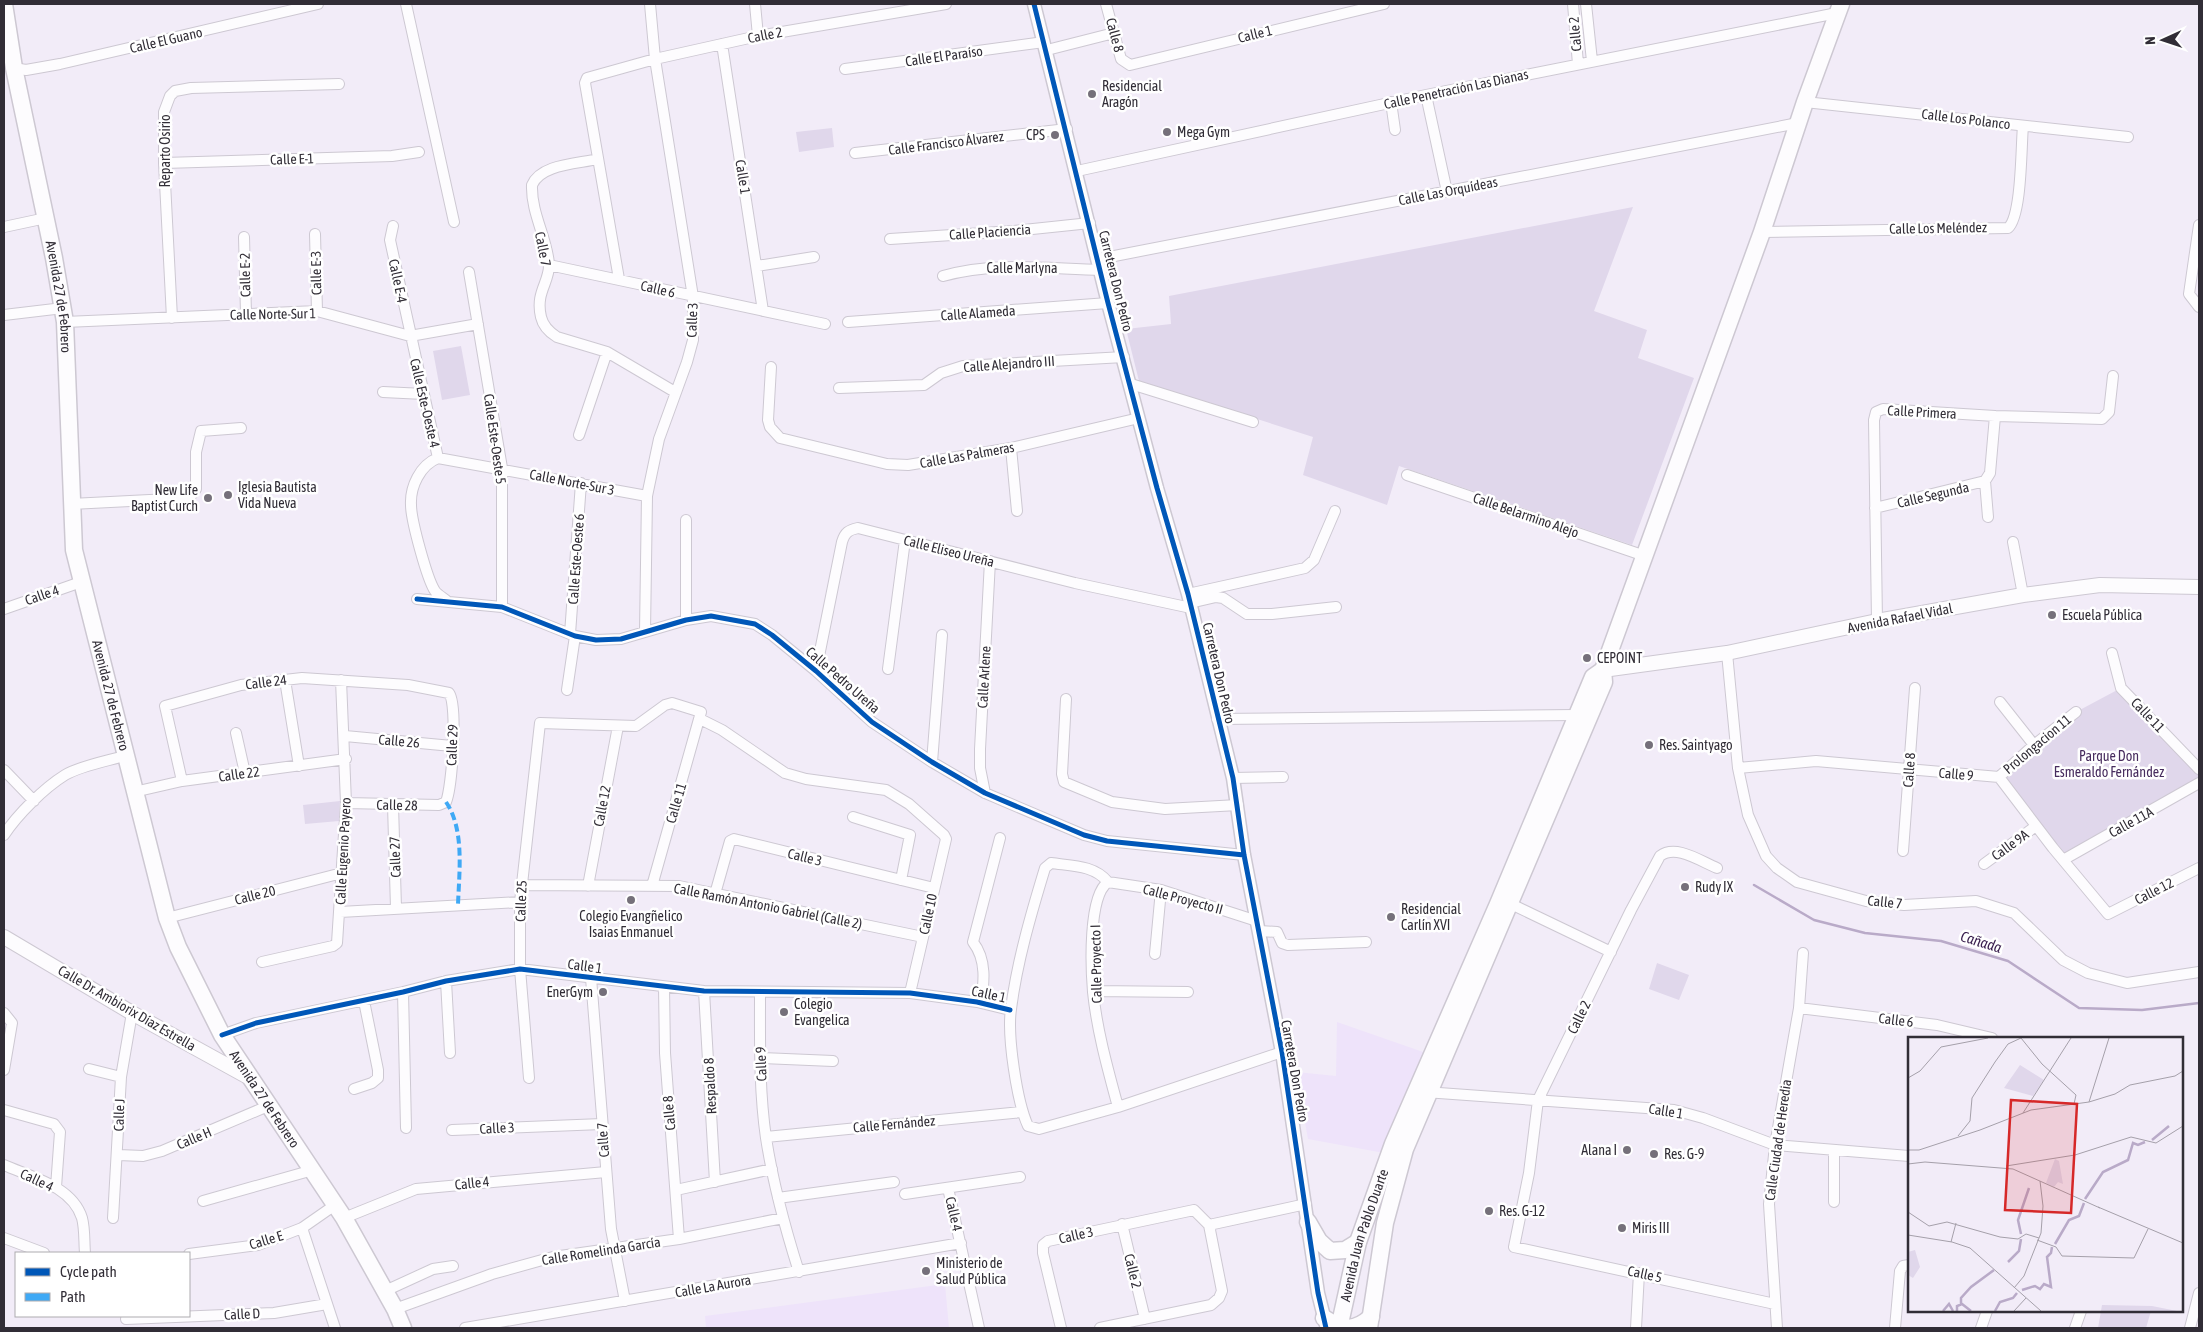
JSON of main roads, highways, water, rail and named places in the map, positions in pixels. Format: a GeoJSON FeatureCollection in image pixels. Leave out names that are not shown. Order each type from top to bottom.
{"type":"FeatureCollection","features":[{"type":"Feature","properties":{"kind":"main road","name":"Avenida 27 de Febrero"},"geometry":{"type":"LineString","coordinates":[[4,4],[9,66],[46,218],[64,315],[70,504],[74,550],[124,756],[167,918],[178,947],[222,1034],[344,1218],[396,1309],[403,1328]]}},
{"type":"Feature","properties":{"kind":"main road"},"geometry":{"type":"LineString","coordinates":[[1399,1147],[1504,904],[1601,690],[1604,682],[1603,670],[1762,232],[1805,102],[1839,9]]}},
{"type":"Feature","properties":{"kind":"main road","name":"Avenida Rafael Vidal"},"geometry":{"type":"LineString","coordinates":[[1603,670],[1727,652],[1877,621],[2023,595],[2100,584],[2199,587]]}},
{"type":"Feature","properties":{"kind":"main road"},"geometry":{"type":"LineString","coordinates":[[1504,904],[1593,677],[1603,670]]}},
{"type":"Feature","properties":{"kind":"main road","name":"Calle Dr. Ambiorix Díaz Estrella"},"geometry":{"type":"LineString","coordinates":[[4,937],[132,1013],[251,1078]]}},
{"type":"Feature","properties":{"kind":"main road","name":"Avenida Juan Pablo Duarte"},"geometry":{"type":"LineString","coordinates":[[1332,1325],[1358,1242],[1399,1147]]}},
{"type":"Feature","properties":{"kind":"main road","name":"Avenida Juan Pablo Duarte"},"geometry":{"type":"LineString","coordinates":[[1370,1322],[1399,1147]]}},
{"type":"Feature","properties":{"kind":"main road"},"geometry":{"type":"LineString","coordinates":[[1308,1222],[1319,1241],[1370,1281],[1376,1293]]}},
{"type":"Feature","properties":{"kind":"main road"},"geometry":{"type":"LineString","coordinates":[[1330,1251],[1346,1250],[1358,1242]]}},
{"type":"Feature","properties":{"kind":"main road"},"geometry":{"type":"LineString","coordinates":[[1332,1325],[1358,1328],[1370,1322]]}},
{"type":"Feature","properties":{"kind":"waterway","name":"Cañada"},"geometry":{"type":"LineString","coordinates":[[1754,885],[1814,920],[1865,933],[1941,941],[2008,961],[2079,1008],[2142,1010],[2199,1003]]}},
{"type":"Feature","properties":{"kind":"place","name":"Residencial Aragón"},"geometry":{"type":"Point","coordinates":[1092,94]}},
{"type":"Feature","properties":{"kind":"place","name":"Mega Gym"},"geometry":{"type":"Point","coordinates":[1167,132]}},
{"type":"Feature","properties":{"kind":"place","name":"CPS"},"geometry":{"type":"Point","coordinates":[1055,135]}},
{"type":"Feature","properties":{"kind":"place","name":"Iglesia Bautista Vida Nueva"},"geometry":{"type":"Point","coordinates":[228,495]}},
{"type":"Feature","properties":{"kind":"place","name":"New Life Baptist Curch"},"geometry":{"type":"Point","coordinates":[208,498]}},
{"type":"Feature","properties":{"kind":"place","name":"Escuela Pública"},"geometry":{"type":"Point","coordinates":[2052,615]}},
{"type":"Feature","properties":{"kind":"place","name":"CEPOINT"},"geometry":{"type":"Point","coordinates":[1587,658]}},
{"type":"Feature","properties":{"kind":"place","name":"Res. Saintyago"},"geometry":{"type":"Point","coordinates":[1649,745]}},
{"type":"Feature","properties":{"kind":"place","name":"Rudy IX"},"geometry":{"type":"Point","coordinates":[1685,887]}},
{"type":"Feature","properties":{"kind":"place","name":"Colegio Evangñelico Isaias Enmanuel"},"geometry":{"type":"Point","coordinates":[631,900]}},
{"type":"Feature","properties":{"kind":"place","name":"Residencial Carlín XVI"},"geometry":{"type":"Point","coordinates":[1391,917]}},
{"type":"Feature","properties":{"kind":"place","name":"EnerGym"},"geometry":{"type":"Point","coordinates":[603,992]}},
{"type":"Feature","properties":{"kind":"place","name":"Colegio Evangelica"},"geometry":{"type":"Point","coordinates":[784,1012]}},
{"type":"Feature","properties":{"kind":"place","name":"Alana I"},"geometry":{"type":"Point","coordinates":[1627,1150]}},
{"type":"Feature","properties":{"kind":"place","name":"Res. G-9"},"geometry":{"type":"Point","coordinates":[1654,1154]}},
{"type":"Feature","properties":{"kind":"place","name":"Res. G-12"},"geometry":{"type":"Point","coordinates":[1489,1211]}},
{"type":"Feature","properties":{"kind":"place","name":"Miris III"},"geometry":{"type":"Point","coordinates":[1622,1228]}},
{"type":"Feature","properties":{"kind":"place","name":"Ministerio de Salud Pública"},"geometry":{"type":"Point","coordinates":[926,1271]}},
{"type":"Feature","properties":{"kind":"park label","name":"Parque Don Esmeraldo Fernández"},"geometry":{"type":"Point","coordinates":[2109,764]}}]}
